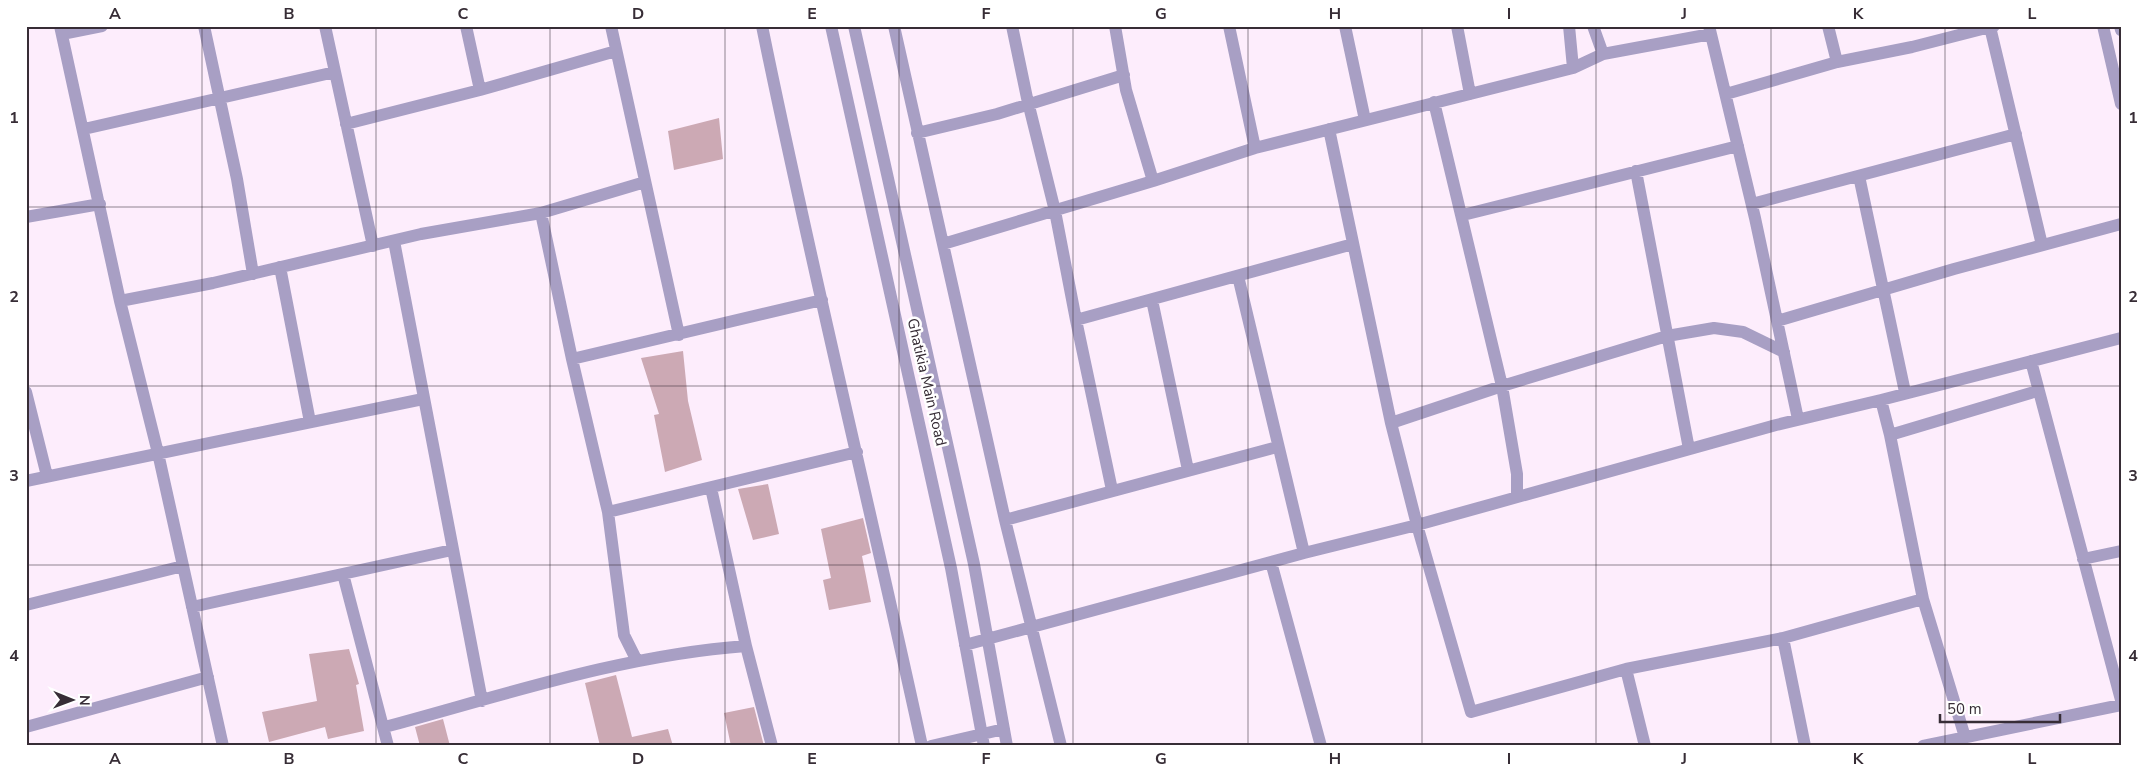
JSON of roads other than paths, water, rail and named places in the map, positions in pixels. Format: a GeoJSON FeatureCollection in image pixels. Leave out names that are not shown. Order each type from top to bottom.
{"type":"FeatureCollection","features":[{"type":"Feature","properties":{"kind":"street"},"geometry":{"type":"LineString","coordinates":[[102,26],[61,30],[120,301],[158,454],[223,746]]}},
{"type":"Feature","properties":{"kind":"street"},"geometry":{"type":"LineString","coordinates":[[204,26],[237,179],[253,274]]}},
{"type":"Feature","properties":{"kind":"street"},"geometry":{"type":"LineString","coordinates":[[325,26],[373,246]]}},
{"type":"Feature","properties":{"kind":"street"},"geometry":{"type":"LineString","coordinates":[[466,26],[480,90]]}},
{"type":"Feature","properties":{"kind":"street"},"geometry":{"type":"LineString","coordinates":[[611,26],[679,336]]}},
{"type":"Feature","properties":{"kind":"street"},"geometry":{"type":"LineString","coordinates":[[762,26],[922,746]]}},
{"type":"Feature","properties":{"kind":"street","name":"Ghatikia Main Road"},"geometry":{"type":"LineString","coordinates":[[831,26],[951,568],[983,740]]}},
{"type":"Feature","properties":{"kind":"street","name":"Ghatikia Main Road"},"geometry":{"type":"LineString","coordinates":[[854,26],[974,564],[1007,746]]}},
{"type":"Feature","properties":{"kind":"street"},"geometry":{"type":"LineString","coordinates":[[894,26],[1005,520],[1061,746]]}},
{"type":"Feature","properties":{"kind":"street"},"geometry":{"type":"LineString","coordinates":[[1012,26],[1028,103],[1056,212],[1076,320],[1112,490]]}},
{"type":"Feature","properties":{"kind":"street"},"geometry":{"type":"LineString","coordinates":[[1115,26],[1124,75],[1153,181]]}},
{"type":"Feature","properties":{"kind":"street"},"geometry":{"type":"LineString","coordinates":[[1229,26],[1255,148]]}},
{"type":"Feature","properties":{"kind":"street"},"geometry":{"type":"LineString","coordinates":[[1345,26],[1365,120]]}},
{"type":"Feature","properties":{"kind":"street"},"geometry":{"type":"LineString","coordinates":[[1457,26],[1470,94]]}},
{"type":"Feature","properties":{"kind":"street"},"geometry":{"type":"LineString","coordinates":[[1569,26],[1573,68]]}},
{"type":"Feature","properties":{"kind":"street"},"geometry":{"type":"LineString","coordinates":[[1593,26],[1603,54]]}},
{"type":"Feature","properties":{"kind":"street"},"geometry":{"type":"LineString","coordinates":[[1828,26],[1837,62]]}},
{"type":"Feature","properties":{"kind":"street"},"geometry":{"type":"LineString","coordinates":[[2103,26],[2121,104]]}},
{"type":"Feature","properties":{"kind":"street"},"geometry":{"type":"LineString","coordinates":[[2120,26],[2121,30]]}},
{"type":"Feature","properties":{"kind":"street"},"geometry":{"type":"LineString","coordinates":[[1726,94],[1837,62],[1912,47],[1992,27],[2042,245]]}},
{"type":"Feature","properties":{"kind":"street"},"geometry":{"type":"LineString","coordinates":[[943,244],[1056,212],[1255,148],[1573,68],[1603,54],[1710,30],[1752,204],[1798,419]]}},
{"type":"Feature","properties":{"kind":"street"},"geometry":{"type":"LineString","coordinates":[[346,124],[480,90],[616,51]]}},
{"type":"Feature","properties":{"kind":"street"},"geometry":{"type":"LineString","coordinates":[[84,129],[335,72]]}},
{"type":"Feature","properties":{"kind":"street"},"geometry":{"type":"LineString","coordinates":[[917,133],[997,114],[1124,75]]}},
{"type":"Feature","properties":{"kind":"street"},"geometry":{"type":"LineString","coordinates":[[1434,102],[1463,215],[1502,386],[1517,474],[1517,497]]}},
{"type":"Feature","properties":{"kind":"street"},"geometry":{"type":"LineString","coordinates":[[1329,129],[1392,422],[1417,525],[1471,712],[1626,669],[1783,638],[1923,599]]}},
{"type":"Feature","properties":{"kind":"street"},"geometry":{"type":"LineString","coordinates":[[1752,204],[2016,134]]}},
{"type":"Feature","properties":{"kind":"street"},"geometry":{"type":"LineString","coordinates":[[1463,215],[1738,146]]}},
{"type":"Feature","properties":{"kind":"street"},"geometry":{"type":"LineString","coordinates":[[1636,171],[1689,449]]}},
{"type":"Feature","properties":{"kind":"street"},"geometry":{"type":"LineString","coordinates":[[1859,176],[1905,392]]}},
{"type":"Feature","properties":{"kind":"street"},"geometry":{"type":"LineString","coordinates":[[120,301],[253,274],[394,241],[541,213],[645,182]]}},
{"type":"Feature","properties":{"kind":"street"},"geometry":{"type":"LineString","coordinates":[[26,217],[100,204]]}},
{"type":"Feature","properties":{"kind":"street"},"geometry":{"type":"LineString","coordinates":[[541,213],[572,359],[608,512],[624,635],[637,661]]}},
{"type":"Feature","properties":{"kind":"street"},"geometry":{"type":"LineString","coordinates":[[1777,321],[2121,224]]}},
{"type":"Feature","properties":{"kind":"street"},"geometry":{"type":"LineString","coordinates":[[394,241],[482,701]]}},
{"type":"Feature","properties":{"kind":"street"},"geometry":{"type":"LineString","coordinates":[[1076,320],[1353,244]]}},
{"type":"Feature","properties":{"kind":"street"},"geometry":{"type":"LineString","coordinates":[[280,267],[310,422]]}},
{"type":"Feature","properties":{"kind":"street"},"geometry":{"type":"LineString","coordinates":[[1238,276],[1277,447],[1304,553]]}},
{"type":"Feature","properties":{"kind":"street"},"geometry":{"type":"LineString","coordinates":[[572,359],[679,336],[822,300]]}},
{"type":"Feature","properties":{"kind":"street"},"geometry":{"type":"LineString","coordinates":[[1152,300],[1188,470]]}},
{"type":"Feature","properties":{"kind":"street"},"geometry":{"type":"LineString","coordinates":[[1392,422],[1502,386],[1667,336],[1714,328],[1743,332],[1784,352]]}},
{"type":"Feature","properties":{"kind":"street"},"geometry":{"type":"LineString","coordinates":[[965,645],[1304,553],[1417,525],[1798,419],[1881,400],[1905,392],[2121,338]]}},
{"type":"Feature","properties":{"kind":"street"},"geometry":{"type":"LineString","coordinates":[[2031,360],[2037,391],[2121,700]]}},
{"type":"Feature","properties":{"kind":"street"},"geometry":{"type":"LineString","coordinates":[[1890,435],[2037,391]]}},
{"type":"Feature","properties":{"kind":"street"},"geometry":{"type":"LineString","coordinates":[[26,392],[47,476]]}},
{"type":"Feature","properties":{"kind":"street"},"geometry":{"type":"LineString","coordinates":[[26,481],[423,399]]}},
{"type":"Feature","properties":{"kind":"street"},"geometry":{"type":"LineString","coordinates":[[1881,400],[1890,435],[1923,599],[1965,737]]}},
{"type":"Feature","properties":{"kind":"street"},"geometry":{"type":"LineString","coordinates":[[1005,520],[1277,447]]}},
{"type":"Feature","properties":{"kind":"street"},"geometry":{"type":"LineString","coordinates":[[608,512],[857,452]]}},
{"type":"Feature","properties":{"kind":"street"},"geometry":{"type":"LineString","coordinates":[[711,488],[746,646],[772,746]]}},
{"type":"Feature","properties":{"kind":"street"},"geometry":{"type":"LineString","coordinates":[[192,607],[452,550]]}},
{"type":"Feature","properties":{"kind":"street"},"geometry":{"type":"LineString","coordinates":[[2083,560],[2121,551]]}},
{"type":"Feature","properties":{"kind":"street"},"geometry":{"type":"LineString","coordinates":[[1271,562],[1321,746]]}},
{"type":"Feature","properties":{"kind":"street"},"geometry":{"type":"LineString","coordinates":[[26,605],[183,566]]}},
{"type":"Feature","properties":{"kind":"street"},"geometry":{"type":"LineString","coordinates":[[343,574],[385,726],[388,746]]}},
{"type":"Feature","properties":{"kind":"street"},"geometry":{"type":"LineString","coordinates":[[1783,638],[1805,746]]}},
{"type":"Feature","properties":{"kind":"street"},"geometry":{"type":"LineString","coordinates":[[385,726],[637,661],[694,650],[746,646]]}},
{"type":"Feature","properties":{"kind":"street"},"geometry":{"type":"LineString","coordinates":[[1626,669],[1645,746]]}},
{"type":"Feature","properties":{"kind":"street"},"geometry":{"type":"LineString","coordinates":[[26,727],[208,676]]}},
{"type":"Feature","properties":{"kind":"street"},"geometry":{"type":"LineString","coordinates":[[1923,746],[2121,705]]}},
{"type":"Feature","properties":{"kind":"street"},"geometry":{"type":"LineString","coordinates":[[931,746],[983,740],[1004,729]]}}]}
